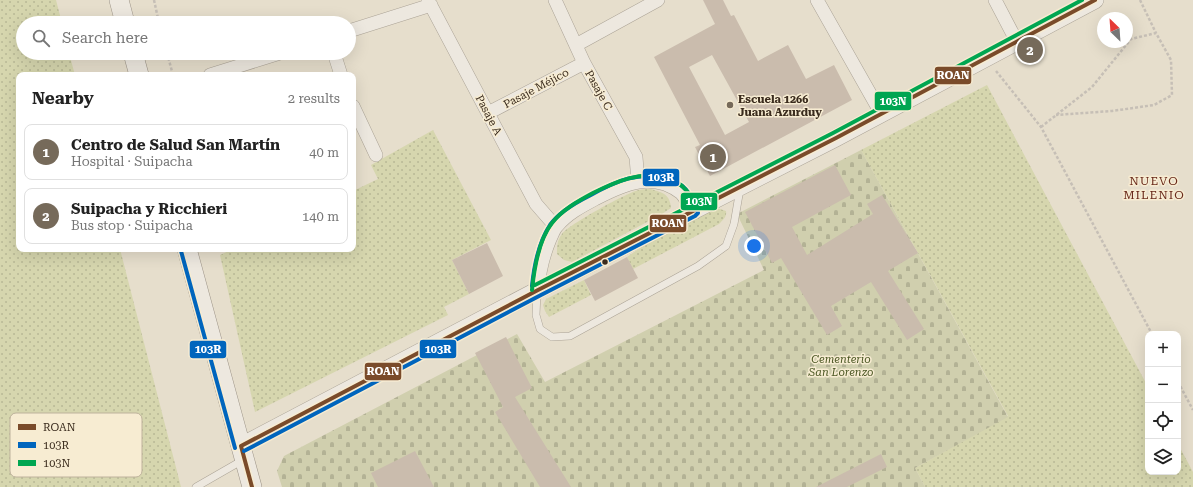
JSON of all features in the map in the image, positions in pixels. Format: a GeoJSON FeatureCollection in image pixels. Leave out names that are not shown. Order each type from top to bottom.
{"type":"FeatureCollection","features":[{"type":"Feature","properties":{"kind":"main road"},"geometry":{"type":"LineString","coordinates":[[119,0],[123,16]]}},
{"type":"Feature","properties":{"kind":"main road"},"geometry":{"type":"LineString","coordinates":[[135,60],[138,72]]}},
{"type":"Feature","properties":{"kind":"main road"},"geometry":{"type":"LineString","coordinates":[[188,252],[252,487]]}},
{"type":"Feature","properties":{"kind":"street","name":"Pasaje C"},"geometry":{"type":"LineString","coordinates":[[555,0],[584,63],[636,157],[638,182]]}},
{"type":"Feature","properties":{"kind":"street"},"geometry":{"type":"LineString","coordinates":[[576,45],[658,0]]}},
{"type":"Feature","properties":{"kind":"street"},"geometry":{"type":"LineString","coordinates":[[817,0],[881,114]]}},
{"type":"Feature","properties":{"kind":"street"},"geometry":{"type":"LineString","coordinates":[[995,0],[1017,42]]}},
{"type":"Feature","properties":{"kind":"street"},"geometry":{"type":"LineString","coordinates":[[243,453],[538,290],[881,114],[1096,0]]}},
{"type":"Feature","properties":{"kind":"street"},"geometry":{"type":"LineString","coordinates":[[356,29],[429,3]]}},
{"type":"Feature","properties":{"kind":"street","name":"Pasaje A"},"geometry":{"type":"LineString","coordinates":[[429,3],[536,204],[556,227]]}},
{"type":"Feature","properties":{"kind":"street"},"geometry":{"type":"LineString","coordinates":[[220,72],[258,60]]}},
{"type":"Feature","properties":{"kind":"street"},"geometry":{"type":"LineString","coordinates":[[336,60],[340,72]]}},
{"type":"Feature","properties":{"kind":"street","name":"Pasaje Méjico"},"geometry":{"type":"LineString","coordinates":[[488,113],[584,63]]}},
{"type":"Feature","properties":{"kind":"street"},"geometry":{"type":"LineString","coordinates":[[356,112],[376,154]]}},
{"type":"Feature","properties":{"kind":"street"},"geometry":{"type":"LineString","coordinates":[[538,290],[539,271],[545,251],[556,227],[575,209],[620,186],[652,181],[669,186],[682,194],[692,211]]}},
{"type":"Feature","properties":{"kind":"lane"},"geometry":{"type":"LineString","coordinates":[[538,290],[536,315],[540,329],[552,337],[570,336],[698,266],[726,246],[734,224],[740,187]]}},
{"type":"Feature","properties":{"kind":"lane"},"geometry":{"type":"LineString","coordinates":[[196,487],[243,453]]}},
{"type":"Feature","properties":{"kind":"path"},"geometry":{"type":"LineString","coordinates":[[154,0],[158,16]]}},
{"type":"Feature","properties":{"kind":"path"},"geometry":{"type":"LineString","coordinates":[[1056,115],[1112,111],[1154,105],[1172,95],[1171,60],[1140,0]]}},
{"type":"Feature","properties":{"kind":"path"},"geometry":{"type":"LineString","coordinates":[[1041,126],[1092,87],[1131,39],[1156,33]]}},
{"type":"Feature","properties":{"kind":"path"},"geometry":{"type":"LineString","coordinates":[[985,58],[1041,126],[1150,331]]}},
{"type":"Feature","properties":{"kind":"path"},"geometry":{"type":"LineString","coordinates":[[169,60],[172,72]]}},
{"type":"Feature","properties":{"kind":"path"},"geometry":{"type":"LineString","coordinates":[[1181,388],[1193,410]]}},
{"type":"Feature","properties":{"kind":"green space"},"geometry":{"type":"Polygon","coordinates":[[[0,0],[56,0],[60,16],[16,16],[16,60],[71,60],[74,72],[16,72],[16,252],[121,252],[181,487],[0,487],[0,0]]]}},
{"type":"Feature","properties":{"kind":"green space"},"geometry":{"type":"Polygon","coordinates":[[[987,85],[1145,381],[1145,475],[1181,475],[1181,450],[1193,472],[1193,487],[925,487],[915,468],[1008,416],[861,150],[987,85]]]}},
{"type":"Feature","properties":{"kind":"green space"},"geometry":{"type":"Polygon","coordinates":[[[433,130],[491,240],[452,260],[469,294],[444,307],[448,315],[255,412],[220,255],[226,252],[356,252],[356,190],[378,179],[371,165],[433,130]]]}},
{"type":"Feature","properties":{"kind":"green space","name":"Cementerio San Lorenzo"},"geometry":{"type":"Polygon","coordinates":[[[861,150],[1008,417],[915,468],[925,487],[282,487],[277,471],[284,456],[517,334],[545,382],[764,270],[737,214],[861,150]]]}},
{"type":"Feature","properties":{"kind":"green space"},"geometry":{"type":"Polygon","coordinates":[[[651,189],[665,195],[669,200],[671,208],[572,262],[564,260],[557,254],[560,236],[575,224],[623,196],[640,190],[651,189]]]}},
{"type":"Feature","properties":{"kind":"green space"},"geometry":{"type":"Polygon","coordinates":[[[717,208],[726,211],[725,217],[719,224],[633,269],[627,257],[657,236],[710,209],[717,208]]]}},
{"type":"Feature","properties":{"kind":"green space"},"geometry":{"type":"Polygon","coordinates":[[[584,280],[591,295],[549,317],[543,305],[546,299],[584,280]]]}},
{"type":"Feature","properties":{"kind":"building"},"geometry":{"type":"Polygon","coordinates":[[[703,0],[723,0],[731,16],[734,15],[758,61],[788,45],[806,79],[834,65],[852,100],[710,176],[695,147],[700,145],[654,57],[715,24],[703,0]],[[712,55],[689,67],[725,135],[749,122],[712,55]]]}},
{"type":"Feature","properties":{"kind":"building"},"geometry":{"type":"Polygon","coordinates":[[[835,165],[851,195],[792,227],[807,255],[873,214],[867,204],[882,195],[918,253],[888,271],[924,329],[907,340],[871,282],[831,306],[842,326],[827,335],[781,258],[772,263],[745,212],[835,165]]]}},
{"type":"Feature","properties":{"kind":"building"},"geometry":{"type":"Polygon","coordinates":[[[487,243],[503,276],[469,294],[452,260],[487,243]]]}},
{"type":"Feature","properties":{"kind":"building"},"geometry":{"type":"Polygon","coordinates":[[[627,257],[638,278],[595,301],[584,280],[627,257]]]}},
{"type":"Feature","properties":{"kind":"building"},"geometry":{"type":"Polygon","coordinates":[[[506,337],[532,388],[515,397],[571,487],[540,487],[495,412],[503,407],[475,353],[506,337]]]}},
{"type":"Feature","properties":{"kind":"building"},"geometry":{"type":"Polygon","coordinates":[[[415,451],[434,487],[378,487],[371,473],[415,451]]]}},
{"type":"Feature","properties":{"kind":"building"},"geometry":{"type":"Polygon","coordinates":[[[881,454],[887,467],[847,487],[816,487],[881,454]]]}},
{"type":"Feature","properties":{"kind":"transit line","name":"103N"},"geometry":{"type":"LineString","coordinates":[[535,285],[833,133],[1082,0]]}},
{"type":"Feature","properties":{"kind":"transit line","name":"ROAN"},"geometry":{"type":"LineString","coordinates":[[241,446],[538,290],[836,138],[1095,0]]}},
{"type":"Feature","properties":{"kind":"transit line","name":"103N"},"geometry":{"type":"LineString","coordinates":[[532,290],[540,246],[552,223],[565,210],[611,184],[639,176],[668,179],[682,186],[689,194],[697,208]]}},
{"type":"Feature","properties":{"kind":"transit line","name":"103R"},"geometry":{"type":"LineString","coordinates":[[244,451],[695,216],[698,213],[695,203],[681,185],[659,177],[649,176],[628,179],[598,191],[568,208],[550,225],[538,254],[532,286]]}},
{"type":"Feature","properties":{"kind":"transit line","name":"103R"},"geometry":{"type":"LineString","coordinates":[[181,252],[235,448]]}},
{"type":"Feature","properties":{"kind":"transit line","name":"ROAN"},"geometry":{"type":"LineString","coordinates":[[241,446],[252,487]]}},
{"type":"Feature","properties":{"kind":"place","name":"Suipacha y Ricchieri"},"geometry":{"type":"Point","coordinates":[1030,50]}},
{"type":"Feature","properties":{"kind":"place","name":"Escuela 1266 Juana Azurduy"},"geometry":{"type":"Point","coordinates":[730,105]}},
{"type":"Feature","properties":{"kind":"place","name":"Centro de Salud San Martín"},"geometry":{"type":"Point","coordinates":[713,157]}},
{"type":"Feature","properties":{"kind":"district","name":"NUEVO MILENIO"},"geometry":{"type":"Point","coordinates":[1154,188]}}]}
